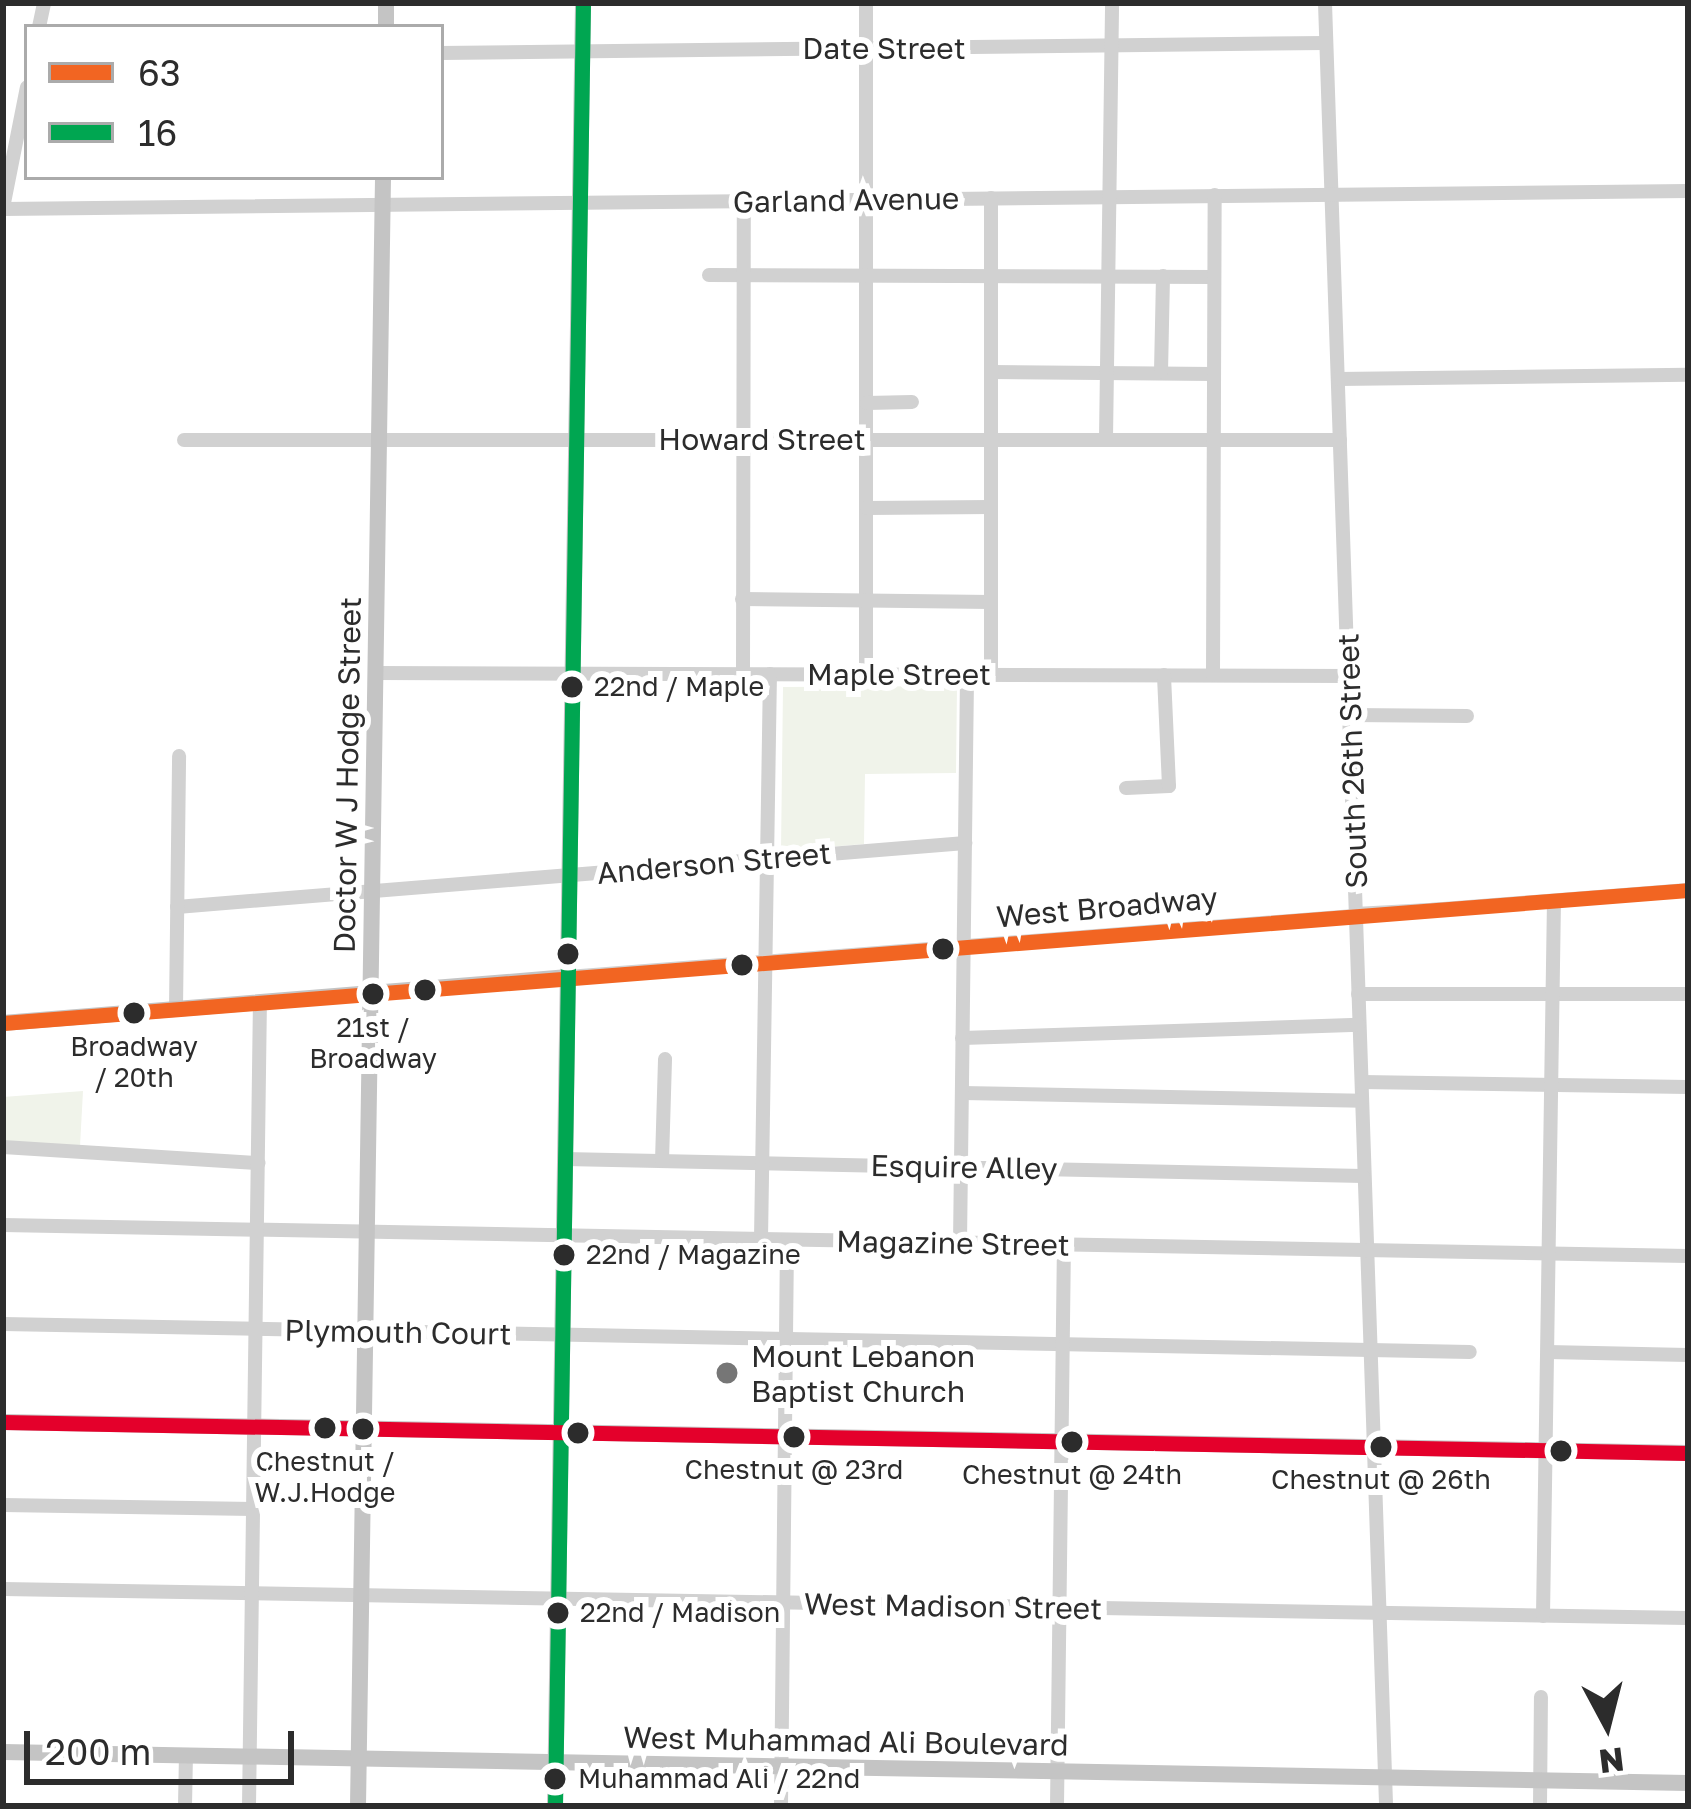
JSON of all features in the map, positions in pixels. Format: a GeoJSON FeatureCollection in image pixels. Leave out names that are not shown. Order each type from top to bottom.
{"type":"FeatureCollection","features":[{"type":"Feature","properties":{"kind":"main road"},"geometry":{"type":"LineString","coordinates":[[555,1806],[583,3]]}},
{"type":"Feature","properties":{"kind":"main road","name":"Doctor W J Hodge Street"},"geometry":{"type":"LineString","coordinates":[[358,1806],[383,180]]}},
{"type":"Feature","properties":{"kind":"main road","name":"West Broadway"},"geometry":{"type":"LineString","coordinates":[[3,1023],[568,977]]}},
{"type":"Feature","properties":{"kind":"main road"},"geometry":{"type":"LineString","coordinates":[[3,1422],[1688,1453]]}},
{"type":"Feature","properties":{"kind":"main road","name":"West Muhammad Ali Boulevard"},"geometry":{"type":"LineString","coordinates":[[3,1752],[1688,1783]]}},
{"type":"Feature","properties":{"kind":"street"},"geometry":{"type":"LineString","coordinates":[[866,3],[866,675]]}},
{"type":"Feature","properties":{"kind":"street"},"geometry":{"type":"LineString","coordinates":[[1106,439],[1112,3]]}},
{"type":"Feature","properties":{"kind":"street","name":"South 26th Street"},"geometry":{"type":"LineString","coordinates":[[1325,3],[1386,1806]]}},
{"type":"Feature","properties":{"kind":"street","name":"Date Street"},"geometry":{"type":"LineString","coordinates":[[444,52],[1326,44]]}},
{"type":"Feature","properties":{"kind":"street"},"geometry":{"type":"LineString","coordinates":[[3,208],[9,148],[24,97]]}},
{"type":"Feature","properties":{"kind":"street","name":"Garland Avenue"},"geometry":{"type":"LineString","coordinates":[[3,208],[1688,190]]}},
{"type":"Feature","properties":{"kind":"street"},"geometry":{"type":"LineString","coordinates":[[1213,675],[1214,196]]}},
{"type":"Feature","properties":{"kind":"street"},"geometry":{"type":"LineString","coordinates":[[991,198],[991,675]]}},
{"type":"Feature","properties":{"kind":"street"},"geometry":{"type":"LineString","coordinates":[[743,674],[744,201]]}},
{"type":"Feature","properties":{"kind":"street"},"geometry":{"type":"LineString","coordinates":[[710,275],[1214,277]]}},
{"type":"Feature","properties":{"kind":"street"},"geometry":{"type":"LineString","coordinates":[[1161,372],[1163,276]]}},
{"type":"Feature","properties":{"kind":"street"},"geometry":{"type":"LineString","coordinates":[[991,372],[1214,374]]}},
{"type":"Feature","properties":{"kind":"street"},"geometry":{"type":"LineString","coordinates":[[1338,379],[1688,375]]}},
{"type":"Feature","properties":{"kind":"street"},"geometry":{"type":"LineString","coordinates":[[867,403],[911,402]]}},
{"type":"Feature","properties":{"kind":"street","name":"Howard Street"},"geometry":{"type":"LineString","coordinates":[[184,440],[1340,440]]}},
{"type":"Feature","properties":{"kind":"street"},"geometry":{"type":"LineString","coordinates":[[867,508],[991,507]]}},
{"type":"Feature","properties":{"kind":"street"},"geometry":{"type":"LineString","coordinates":[[742,599],[991,602]]}},
{"type":"Feature","properties":{"kind":"street","name":"Maple Street"},"geometry":{"type":"LineString","coordinates":[[376,673],[1350,676]]}},
{"type":"Feature","properties":{"kind":"street"},"geometry":{"type":"LineString","coordinates":[[761,1239],[770,674]]}},
{"type":"Feature","properties":{"kind":"street"},"geometry":{"type":"LineString","coordinates":[[960,1243],[967,675]]}},
{"type":"Feature","properties":{"kind":"street"},"geometry":{"type":"LineString","coordinates":[[1126,788],[1168,786],[1164,675]]}},
{"type":"Feature","properties":{"kind":"street"},"geometry":{"type":"LineString","coordinates":[[1351,715],[1467,716]]}},
{"type":"Feature","properties":{"kind":"street"},"geometry":{"type":"LineString","coordinates":[[176,1009],[179,756]]}},
{"type":"Feature","properties":{"kind":"street","name":"Anderson Street"},"geometry":{"type":"LineString","coordinates":[[177,907],[965,842]]}},
{"type":"Feature","properties":{"kind":"street","name":"West Broadway"},"geometry":{"type":"LineString","coordinates":[[568,977],[1688,890]]}},
{"type":"Feature","properties":{"kind":"street"},"geometry":{"type":"LineString","coordinates":[[1544,1616],[1554,901]]}},
{"type":"Feature","properties":{"kind":"street"},"geometry":{"type":"LineString","coordinates":[[1358,994],[1688,994]]}},
{"type":"Feature","properties":{"kind":"street"},"geometry":{"type":"LineString","coordinates":[[249,1806],[260,1002]]}},
{"type":"Feature","properties":{"kind":"street"},"geometry":{"type":"LineString","coordinates":[[962,1037],[1359,1025]]}},
{"type":"Feature","properties":{"kind":"street"},"geometry":{"type":"LineString","coordinates":[[662,1161],[665,1059]]}},
{"type":"Feature","properties":{"kind":"street"},"geometry":{"type":"LineString","coordinates":[[1362,1082],[1688,1087]]}},
{"type":"Feature","properties":{"kind":"street"},"geometry":{"type":"LineString","coordinates":[[962,1093],[1362,1101]]}},
{"type":"Feature","properties":{"kind":"street"},"geometry":{"type":"LineString","coordinates":[[3,1147],[258,1163]]}},
{"type":"Feature","properties":{"kind":"street","name":"Esquire Alley"},"geometry":{"type":"LineString","coordinates":[[565,1159],[1363,1176]]}},
{"type":"Feature","properties":{"kind":"street","name":"Magazine Street"},"geometry":{"type":"LineString","coordinates":[[3,1226],[1688,1256]]}},
{"type":"Feature","properties":{"kind":"street"},"geometry":{"type":"LineString","coordinates":[[781,1806],[787,1240]]}},
{"type":"Feature","properties":{"kind":"street"},"geometry":{"type":"LineString","coordinates":[[1057,1806],[1064,1245]]}},
{"type":"Feature","properties":{"kind":"street","name":"Plymouth Court"},"geometry":{"type":"LineString","coordinates":[[3,1324],[1470,1352]]}},
{"type":"Feature","properties":{"kind":"street"},"geometry":{"type":"LineString","coordinates":[[1548,1352],[1688,1355]]}},
{"type":"Feature","properties":{"kind":"street"},"geometry":{"type":"LineString","coordinates":[[3,1504],[253,1509]]}},
{"type":"Feature","properties":{"kind":"street","name":"West Madison Street"},"geometry":{"type":"LineString","coordinates":[[3,1589],[1688,1618]]}},
{"type":"Feature","properties":{"kind":"street"},"geometry":{"type":"LineString","coordinates":[[1540,1806],[1541,1697]]}},
{"type":"Feature","properties":{"kind":"street"},"geometry":{"type":"LineString","coordinates":[[185,1806],[186,1756]]}},
{"type":"Feature","properties":{"kind":"shaded area"},"geometry":{"type":"Polygon","coordinates":[[[957,686],[956,773],[865,774],[864,844],[781,851],[783,687],[957,686]]]}},
{"type":"Feature","properties":{"kind":"shaded area"},"geometry":{"type":"Polygon","coordinates":[[[83,1091],[80,1146],[3,1144],[3,1097],[83,1091]]]}},
{"type":"Feature","properties":{"kind":"transit line","name":"16"},"geometry":{"type":"LineString","coordinates":[[555,1806],[583,3]]}},
{"type":"Feature","properties":{"kind":"transit line","name":"63"},"geometry":{"type":"LineString","coordinates":[[3,1023],[1688,890]]}},
{"type":"Feature","properties":{"kind":"transit line"},"geometry":{"type":"LineString","coordinates":[[3,1422],[1688,1453]]}},
{"type":"Feature","properties":{"kind":"place","name":"22nd / Maple"},"geometry":{"type":"Point","coordinates":[572,687]}},
{"type":"Feature","properties":{"kind":"place","name":"21st / Broadway"},"geometry":{"type":"Point","coordinates":[373,994]}},
{"type":"Feature","properties":{"kind":"place","name":"Broadway / 20th"},"geometry":{"type":"Point","coordinates":[134,1013]}},
{"type":"Feature","properties":{"kind":"place","name":"22nd / Magazine"},"geometry":{"type":"Point","coordinates":[564,1255]}},
{"type":"Feature","properties":{"kind":"place","name":"Mount Lebanon Baptist Church"},"geometry":{"type":"Point","coordinates":[727,1373]}},
{"type":"Feature","properties":{"kind":"place","name":"Chestnut / W.J.Hodge"},"geometry":{"type":"Point","coordinates":[325,1428]}},
{"type":"Feature","properties":{"kind":"place","name":"Chestnut @ 23rd"},"geometry":{"type":"Point","coordinates":[794,1437]}},
{"type":"Feature","properties":{"kind":"place","name":"Chestnut @ 24th"},"geometry":{"type":"Point","coordinates":[1072,1442]}},
{"type":"Feature","properties":{"kind":"place","name":"Chestnut @ 26th"},"geometry":{"type":"Point","coordinates":[1381,1447]}},
{"type":"Feature","properties":{"kind":"place","name":"22nd / Madison"},"geometry":{"type":"Point","coordinates":[558,1613]}},
{"type":"Feature","properties":{"kind":"place","name":"Muhammad Ali / 22nd"},"geometry":{"type":"Point","coordinates":[555,1779]}}]}
